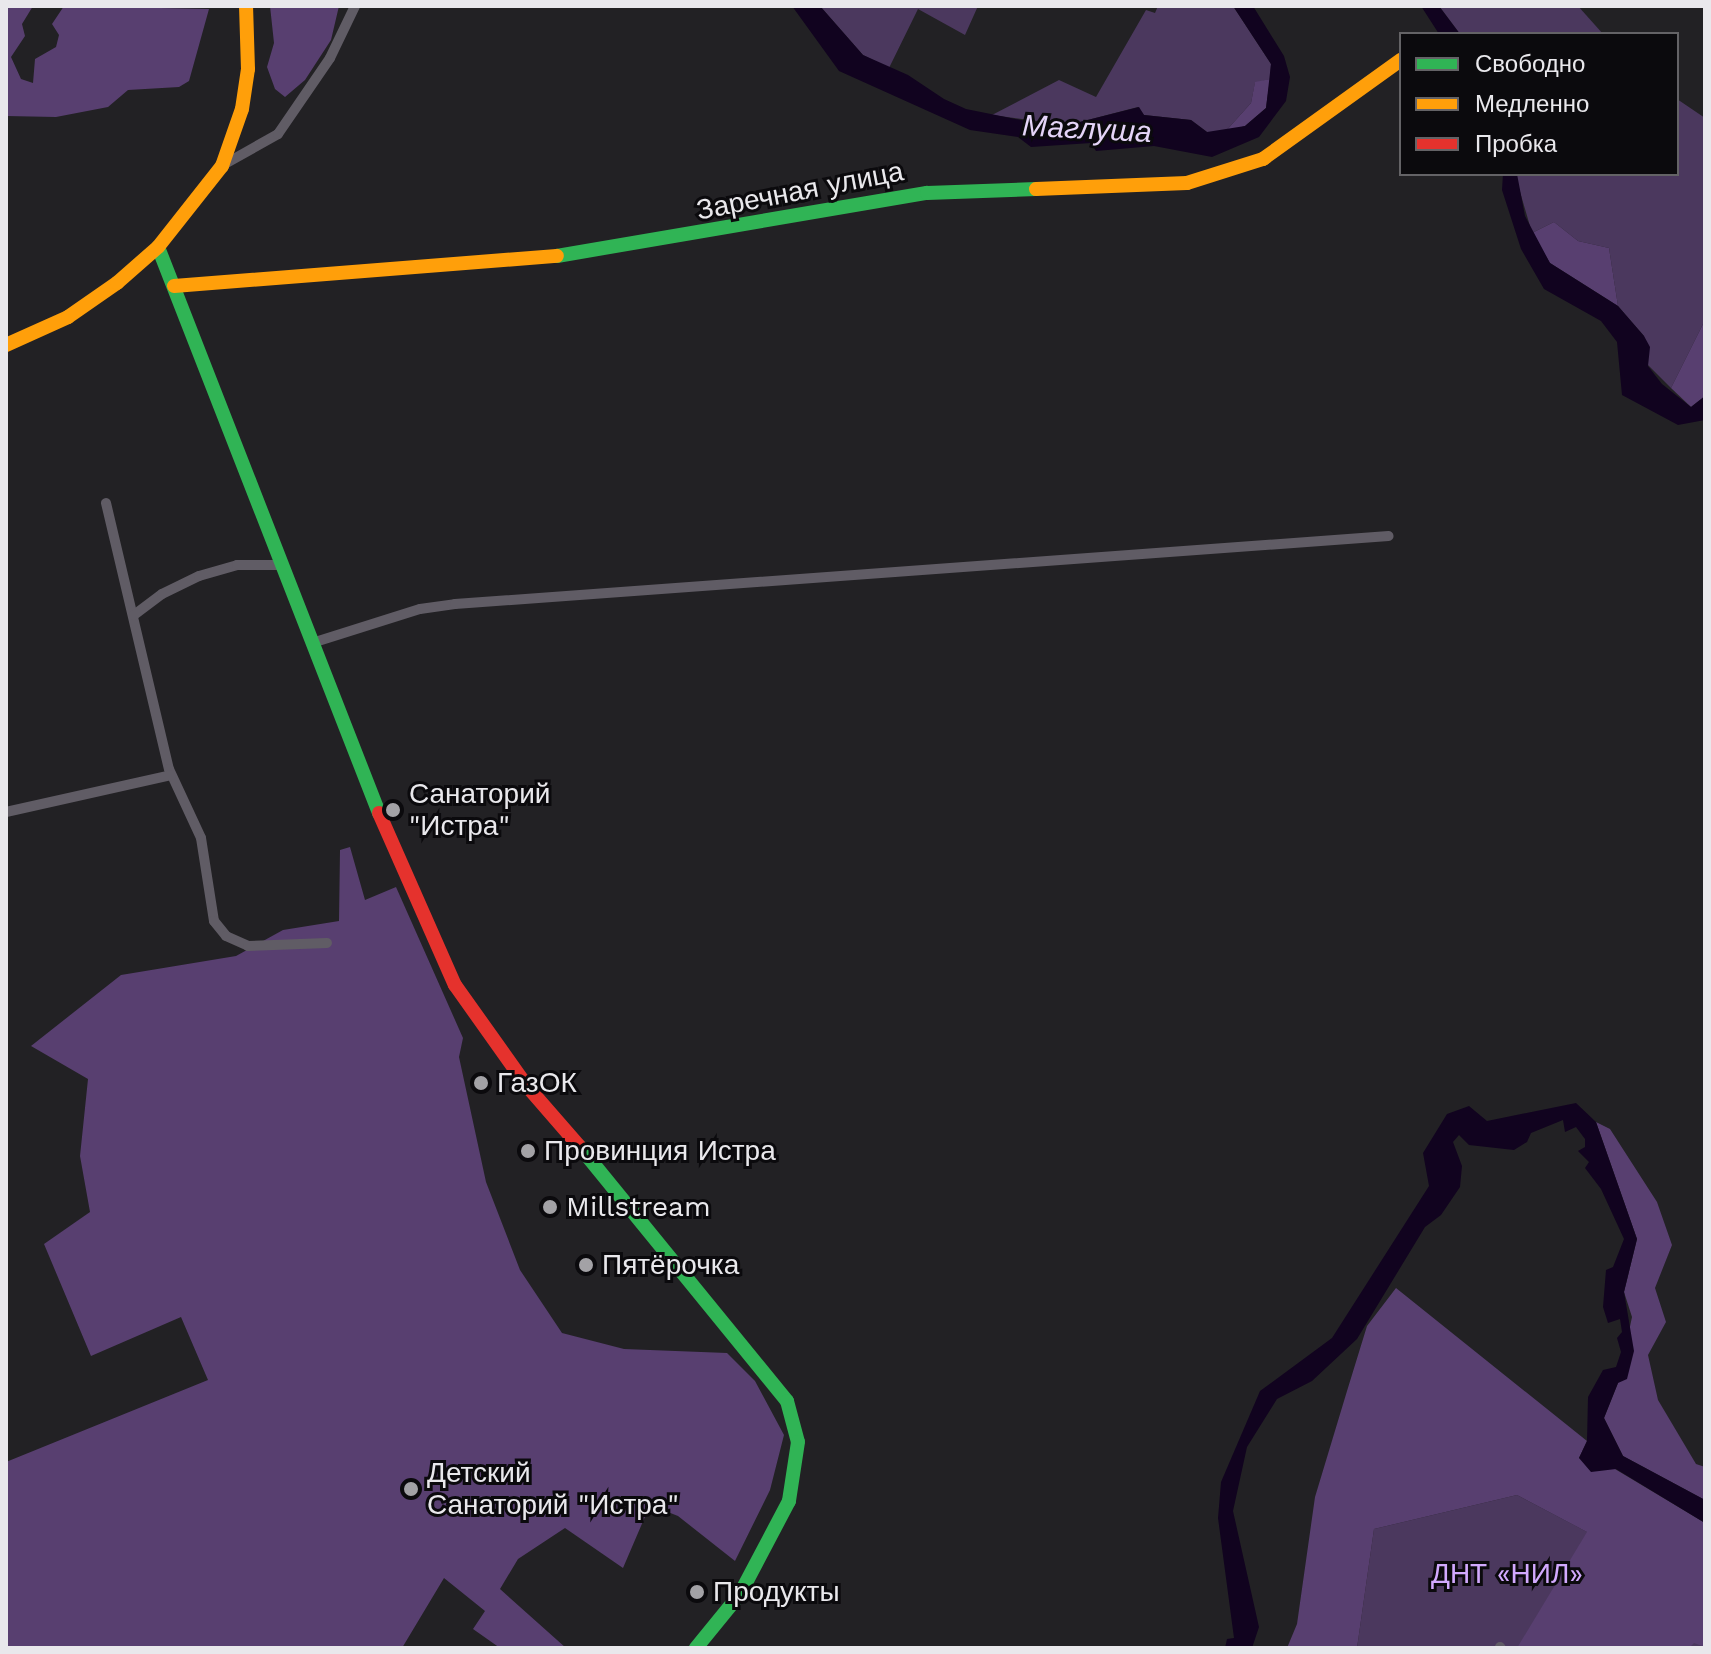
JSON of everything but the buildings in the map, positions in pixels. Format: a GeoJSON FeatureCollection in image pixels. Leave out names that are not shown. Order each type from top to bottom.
{"type":"FeatureCollection","features":[{"type":"Feature","properties":{"kind":"main road"},"geometry":{"type":"LineString","coordinates":[[6,345],[68,317],[158,247],[222,166],[242,109],[248,69],[246,6]]}},
{"type":"Feature","properties":{"kind":"main road","name":"Заречная улица"},"geometry":{"type":"LineString","coordinates":[[174,286],[574,255],[927,193],[1187,183],[1263,159],[1399,61]]}},
{"type":"Feature","properties":{"kind":"main road"},"geometry":{"type":"LineString","coordinates":[[158,247],[384,825],[467,1006],[787,1401],[798,1442],[789,1501],[740,1594],[696,1648]]}},
{"type":"Feature","properties":{"kind":"street"},"geometry":{"type":"LineString","coordinates":[[222,166],[278,134],[330,58],[355,6]]}},
{"type":"Feature","properties":{"kind":"street"},"geometry":{"type":"LineString","coordinates":[[106,503],[171,775],[201,838],[214,921],[226,936],[248,946],[327,943]]}},
{"type":"Feature","properties":{"kind":"street"},"geometry":{"type":"LineString","coordinates":[[312,643],[420,609],[455,604],[1389,536]]}},
{"type":"Feature","properties":{"kind":"street"},"geometry":{"type":"LineString","coordinates":[[134,615],[162,594],[199,576],[237,565],[281,565]]}},
{"type":"Feature","properties":{"kind":"street"},"geometry":{"type":"LineString","coordinates":[[6,812],[171,775]]}},
{"type":"Feature","properties":{"kind":"green space"},"geometry":{"type":"Polygon","coordinates":[[[820,6],[978,6],[965,35],[918,9],[889,68],[863,55],[820,6]]]}},
{"type":"Feature","properties":{"kind":"green space"},"geometry":{"type":"Polygon","coordinates":[[[1158,6],[1233,6],[1271,64],[1270,79],[1255,83],[1251,103],[1225,132],[1207,132],[1191,120],[1144,115],[1138,107],[1068,125],[992,115],[1059,80],[1096,97],[1146,10],[1155,13],[1158,6]]]}},
{"type":"Feature","properties":{"kind":"green space"},"geometry":{"type":"Polygon","coordinates":[[[1439,6],[1578,6],[1601,32],[1458,32],[1439,6]]]}},
{"type":"Feature","properties":{"kind":"green space"},"geometry":{"type":"Polygon","coordinates":[[[1679,100],[1705,118],[1705,320],[1671,388],[1648,365],[1644,336],[1618,306],[1609,248],[1578,241],[1554,222],[1532,233],[1516,178],[1679,176],[1679,100]]]}},
{"type":"Feature","properties":{"kind":"green space","name":"ДНТ «НИЛ»"},"geometry":{"type":"Polygon","coordinates":[[[1517,1495],[1705,1594],[1705,1648],[1357,1648],[1374,1529],[1517,1495]]]}},
{"type":"Feature","properties":{"kind":"shaded area"},"geometry":{"type":"Polygon","coordinates":[[[6,6],[33,6],[22,24],[25,36],[11,57],[21,79],[33,83],[35,59],[56,47],[59,35],[52,24],[64,6],[209,9],[189,81],[179,87],[128,90],[108,107],[56,117],[6,116],[6,6]]]}},
{"type":"Feature","properties":{"kind":"shaded area"},"geometry":{"type":"Polygon","coordinates":[[[270,6],[339,6],[331,40],[305,80],[285,97],[275,89],[267,67],[274,43],[270,6]]]}},
{"type":"Feature","properties":{"kind":"shaded area"},"geometry":{"type":"Polygon","coordinates":[[[1270,79],[1266,108],[1245,126],[1225,132],[1251,103],[1255,82],[1270,79]]]}},
{"type":"Feature","properties":{"kind":"shaded area"},"geometry":{"type":"Polygon","coordinates":[[[1554,222],[1578,241],[1609,248],[1618,306],[1550,263],[1532,233],[1554,222]]]}},
{"type":"Feature","properties":{"kind":"shaded area"},"geometry":{"type":"Polygon","coordinates":[[[1705,320],[1705,396],[1691,407],[1671,388],[1705,320]]]}},
{"type":"Feature","properties":{"kind":"shaded area"},"geometry":{"type":"Polygon","coordinates":[[[350,847],[365,900],[396,887],[463,1038],[459,1057],[486,1182],[520,1270],[562,1333],[624,1349],[727,1353],[755,1381],[784,1435],[770,1490],[735,1561],[678,1516],[650,1505],[623,1568],[565,1528],[518,1559],[500,1589],[566,1648],[500,1648],[473,1629],[485,1611],[444,1578],[402,1648],[6,1648],[6,1462],[208,1380],[181,1317],[91,1356],[44,1244],[90,1212],[80,1156],[88,1079],[31,1046],[121,975],[236,956],[283,930],[339,921],[340,850],[350,847]]]}},
{"type":"Feature","properties":{"kind":"shaded area"},"geometry":{"type":"Polygon","coordinates":[[[1596,1122],[1610,1129],[1657,1202],[1672,1245],[1655,1288],[1666,1322],[1648,1355],[1658,1400],[1696,1464],[1705,1467],[1705,1500],[1623,1456],[1604,1418],[1618,1383],[1632,1317],[1624,1292],[1637,1239],[1596,1122]]]}},
{"type":"Feature","properties":{"kind":"shaded area"},"geometry":{"type":"Polygon","coordinates":[[[1396,1288],[1587,1441],[1579,1458],[1615,1469],[1705,1523],[1705,1647],[1694,1643],[1689,1648],[1517,1648],[1587,1532],[1517,1495],[1374,1529],[1357,1648],[1287,1648],[1297,1624],[1315,1497],[1347,1391],[1367,1326],[1396,1288]]]}},
{"type":"Feature","properties":{"kind":"water","name":"Маглуша"},"geometry":{"type":"Polygon","coordinates":[[[792,6],[820,6],[863,55],[908,75],[944,99],[966,109],[1041,124],[1068,125],[1139,107],[1144,115],[1191,120],[1207,132],[1245,126],[1266,108],[1271,64],[1233,6],[1253,6],[1284,56],[1290,77],[1286,101],[1259,137],[1212,157],[1154,146],[1096,151],[1091,143],[1031,147],[1018,137],[970,130],[839,71],[792,6]]]}},
{"type":"Feature","properties":{"kind":"water"},"geometry":{"type":"Polygon","coordinates":[[[1421,6],[1439,6],[1458,32],[1438,32],[1421,6]]]}},
{"type":"Feature","properties":{"kind":"water"},"geometry":{"type":"Polygon","coordinates":[[[1503,176],[1517,176],[1525,216],[1550,263],[1618,306],[1644,336],[1650,347],[1648,366],[1662,384],[1691,407],[1705,396],[1705,420],[1678,425],[1622,395],[1617,342],[1601,321],[1544,289],[1521,249],[1502,190],[1503,176]]]}},
{"type":"Feature","properties":{"kind":"water"},"geometry":{"type":"Polygon","coordinates":[[[1576,1103],[1596,1122],[1637,1239],[1624,1292],[1634,1351],[1627,1379],[1618,1383],[1604,1418],[1623,1456],[1705,1500],[1705,1523],[1616,1469],[1591,1472],[1579,1458],[1587,1441],[1588,1397],[1603,1370],[1616,1367],[1621,1352],[1617,1338],[1622,1332],[1620,1319],[1608,1323],[1603,1307],[1606,1270],[1613,1267],[1624,1239],[1601,1189],[1585,1168],[1589,1162],[1578,1151],[1585,1147],[1585,1139],[1576,1127],[1565,1132],[1563,1120],[1531,1133],[1527,1142],[1514,1150],[1469,1145],[1459,1135],[1453,1142],[1462,1166],[1460,1187],[1441,1215],[1425,1227],[1357,1339],[1312,1381],[1277,1399],[1247,1447],[1233,1511],[1259,1627],[1252,1648],[1225,1648],[1227,1639],[1234,1638],[1218,1518],[1221,1482],[1260,1391],[1332,1338],[1429,1186],[1423,1153],[1447,1114],[1469,1106],[1487,1121],[1576,1103]]]}},
{"type":"Feature","properties":{"kind":"traffic: fast"},"geometry":{"type":"LineString","coordinates":[[557,256],[927,193],[1036,189]]}},
{"type":"Feature","properties":{"kind":"traffic: fast"},"geometry":{"type":"LineString","coordinates":[[158,247],[379,813]]}},
{"type":"Feature","properties":{"kind":"traffic: fast"},"geometry":{"type":"LineString","coordinates":[[579,1146],[787,1401],[798,1442],[789,1501],[740,1594],[696,1648]]}},
{"type":"Feature","properties":{"kind":"traffic: slow"},"geometry":{"type":"LineString","coordinates":[[6,345],[68,317],[117,283],[158,247],[222,166],[242,109],[248,69],[246,6]]}},
{"type":"Feature","properties":{"kind":"traffic: slow"},"geometry":{"type":"LineString","coordinates":[[1036,189],[1187,183],[1263,159],[1399,61]]}},
{"type":"Feature","properties":{"kind":"traffic: slow"},"geometry":{"type":"LineString","coordinates":[[174,286],[557,256]]}},
{"type":"Feature","properties":{"kind":"traffic: jam"},"geometry":{"type":"LineString","coordinates":[[379,813],[455,985],[526,1085],[579,1146]]}},
{"type":"Feature","properties":{"kind":"place","name":"Санаторий \"Истра\""},"geometry":{"type":"Point","coordinates":[393,810]}},
{"type":"Feature","properties":{"kind":"place","name":"ГазОК"},"geometry":{"type":"Point","coordinates":[481,1083]}},
{"type":"Feature","properties":{"kind":"place","name":"Провинция Истра"},"geometry":{"type":"Point","coordinates":[528,1151]}},
{"type":"Feature","properties":{"kind":"place","name":"Millstream"},"geometry":{"type":"Point","coordinates":[550,1207]}},
{"type":"Feature","properties":{"kind":"place","name":"Пятёрочка"},"geometry":{"type":"Point","coordinates":[586,1265]}},
{"type":"Feature","properties":{"kind":"place","name":"Детский Санаторий \"Истра\""},"geometry":{"type":"Point","coordinates":[411,1489]}},
{"type":"Feature","properties":{"kind":"place","name":"Продукты"},"geometry":{"type":"Point","coordinates":[697,1592]}}]}
